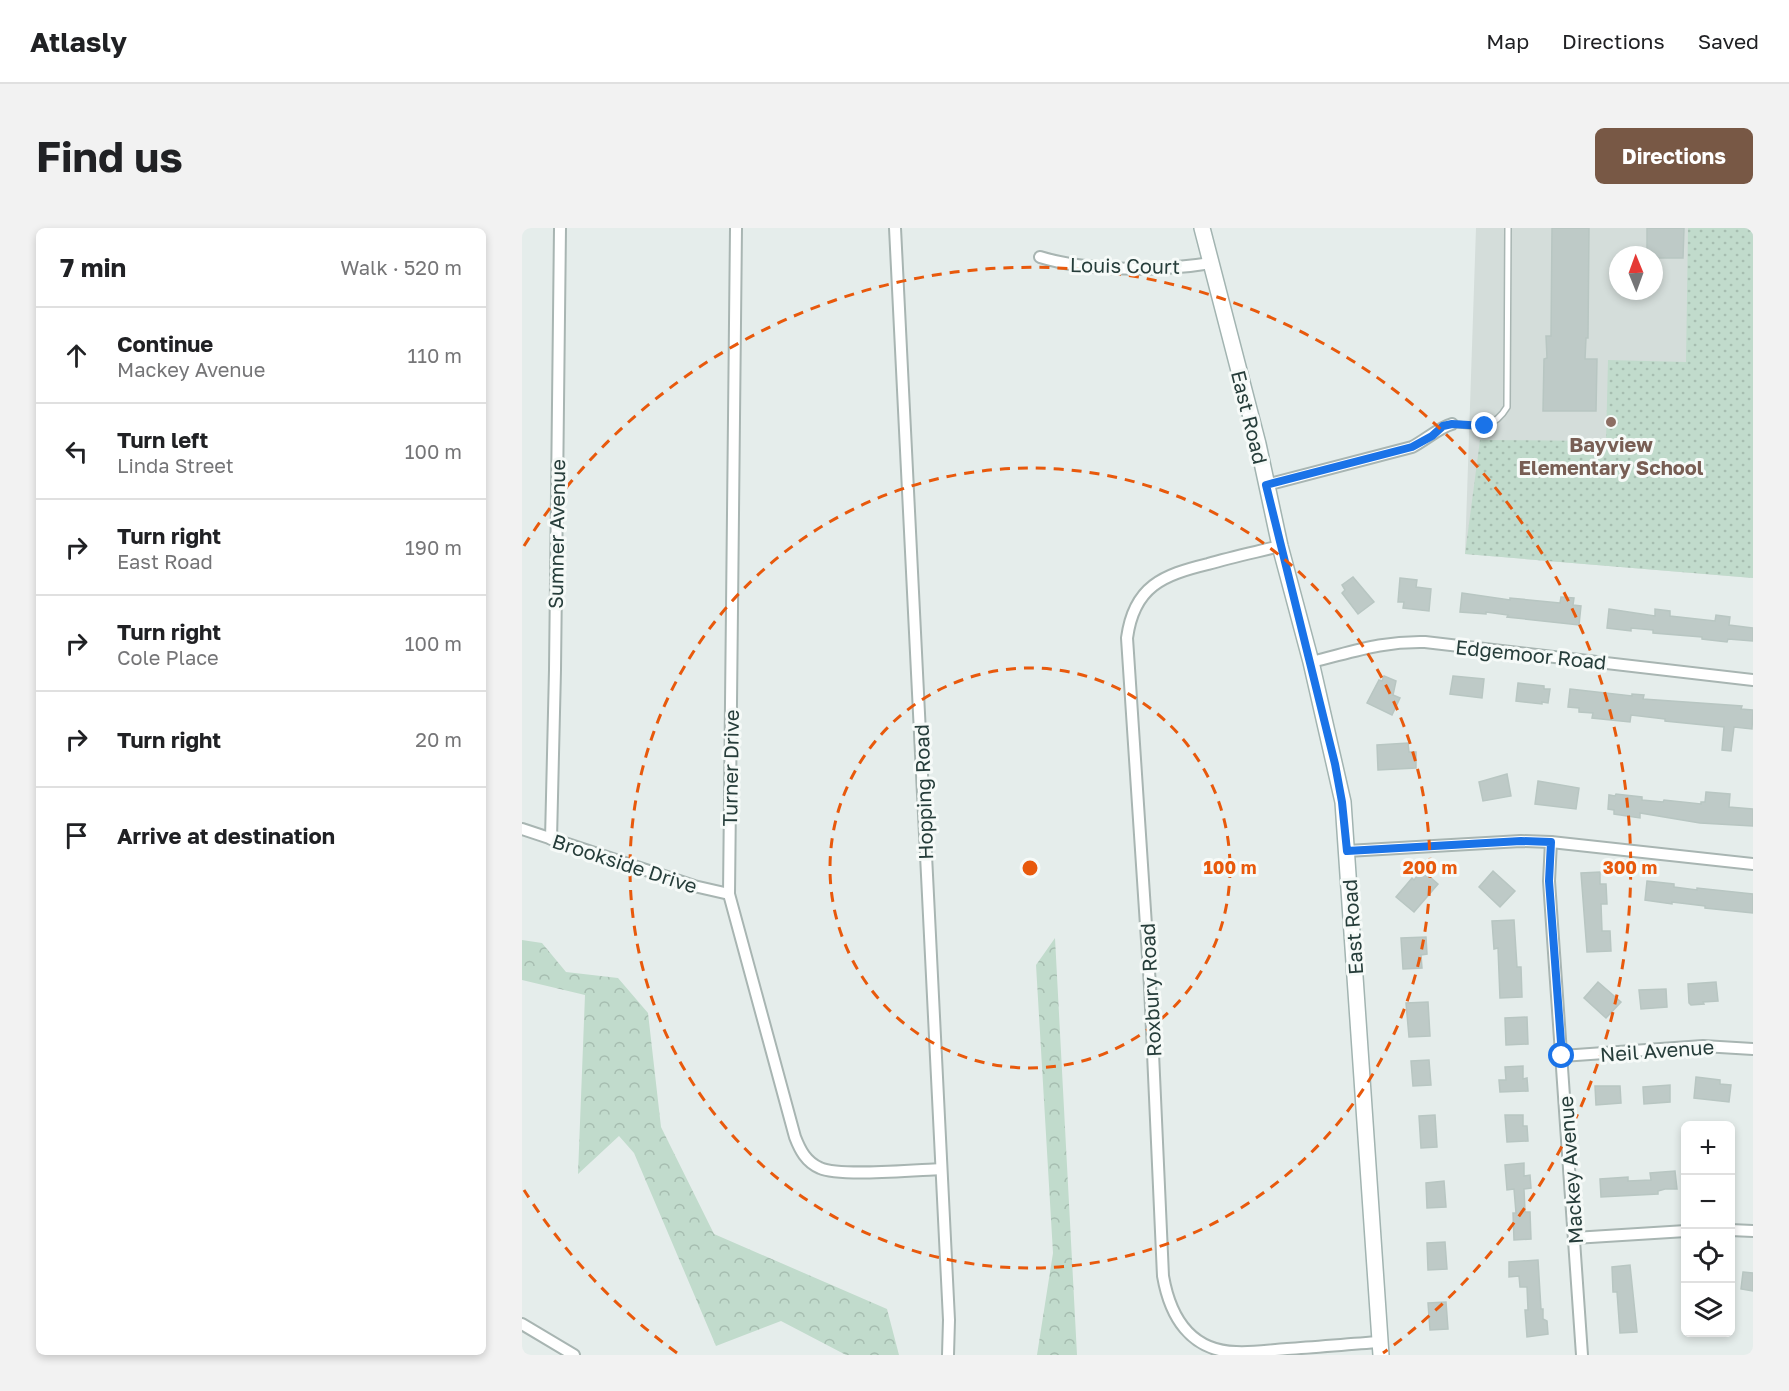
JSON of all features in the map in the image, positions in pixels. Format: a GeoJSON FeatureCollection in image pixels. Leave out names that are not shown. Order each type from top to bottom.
{"type":"FeatureCollection","features":[{"type":"Feature","properties":{"kind":"street","name":"Sumner Avenue"},"geometry":{"type":"LineString","coordinates":[[551,839],[560,228]]}},
{"type":"Feature","properties":{"kind":"street","name":"Turner Drive"},"geometry":{"type":"LineString","coordinates":[[736,228],[729,894],[795,1137],[802,1154],[818,1168],[837,1172],[941,1169]]}},
{"type":"Feature","properties":{"kind":"street","name":"Hopping Road"},"geometry":{"type":"LineString","coordinates":[[895,228],[949,1320],[948,1355]]}},
{"type":"Feature","properties":{"kind":"street","name":"East Road"},"geometry":{"type":"LineString","coordinates":[[1202,228],[1258,444],[1280,546],[1311,662],[1342,802],[1381,1349]]}},
{"type":"Feature","properties":{"kind":"street","name":"Louis Court"},"geometry":{"type":"LineString","coordinates":[[1040,257],[1069,265],[1112,268],[1191,266],[1211,263]]}},
{"type":"Feature","properties":{"kind":"street"},"geometry":{"type":"LineString","coordinates":[[1266,485],[1412,447],[1432,436],[1443,426],[1452,424]]}},
{"type":"Feature","properties":{"kind":"street","name":"Roxbury Road"},"geometry":{"type":"LineString","coordinates":[[1280,546],[1174,573],[1158,582],[1146,593],[1129,622],[1127,638],[1150,986],[1163,1276],[1167,1296],[1176,1318],[1194,1338],[1210,1347],[1236,1352],[1381,1349]]}},
{"type":"Feature","properties":{"kind":"street","name":"Edgemoor Road"},"geometry":{"type":"LineString","coordinates":[[1311,662],[1386,643],[1425,642],[1753,680]]}},
{"type":"Feature","properties":{"kind":"street","name":"Brookside Drive"},"geometry":{"type":"LineString","coordinates":[[522,829],[694,886],[729,894]]}},
{"type":"Feature","properties":{"kind":"street"},"geometry":{"type":"LineString","coordinates":[[1347,851],[1521,841],[1551,842],[1753,864]]}},
{"type":"Feature","properties":{"kind":"street","name":"Mackey Avenue"},"geometry":{"type":"LineString","coordinates":[[1551,842],[1549,881],[1582,1355]]}},
{"type":"Feature","properties":{"kind":"street","name":"Neil Avenue"},"geometry":{"type":"LineString","coordinates":[[1562,1056],[1703,1046],[1753,1049]]}},
{"type":"Feature","properties":{"kind":"street"},"geometry":{"type":"LineString","coordinates":[[1735,1230],[1753,1231]]}},
{"type":"Feature","properties":{"kind":"street"},"geometry":{"type":"LineString","coordinates":[[1574,1238],[1681,1231]]}},
{"type":"Feature","properties":{"kind":"street"},"geometry":{"type":"LineString","coordinates":[[522,1324],[574,1355]]}},
{"type":"Feature","properties":{"kind":"lane"},"geometry":{"type":"LineString","coordinates":[[1452,424],[1485,426],[1500,418],[1507,407],[1509,228]]}},
{"type":"Feature","properties":{"kind":"shaded area","name":"Bayview Elementary School"},"geometry":{"type":"Polygon","coordinates":[[[1476,228],[1753,228],[1753,578],[1465,554],[1476,228]]]}},
{"type":"Feature","properties":{"kind":"green space"},"geometry":{"type":"Polygon","coordinates":[[[1688,228],[1753,228],[1753,578],[1465,554],[1480,440],[1606,441],[1608,360],[1686,362],[1688,228]]]}},
{"type":"Feature","properties":{"kind":"green space"},"geometry":{"type":"Polygon","coordinates":[[[1055,938],[1077,1355],[1037,1355],[1053,1253],[1036,965],[1055,938]]]}},
{"type":"Feature","properties":{"kind":"green space"},"geometry":{"type":"Polygon","coordinates":[[[522,940],[542,943],[566,972],[618,978],[648,1013],[661,1127],[714,1234],[887,1309],[899,1355],[846,1355],[781,1321],[716,1346],[634,1153],[619,1136],[578,1174],[585,995],[522,980],[522,940]]]}},
{"type":"Feature","properties":{"kind":"building","name":"Bayview Elementary School"},"geometry":{"type":"Polygon","coordinates":[[[1552,228],[1589,228],[1588,338],[1586,338],[1585,359],[1597,359],[1596,411],[1543,411],[1544,359],[1547,358],[1546,336],[1551,336],[1552,228]]]}},
{"type":"Feature","properties":{"kind":"building"},"geometry":{"type":"Polygon","coordinates":[[[1647,228],[1684,228],[1683,258],[1663,258],[1663,246],[1647,246],[1647,228]]]}},
{"type":"Feature","properties":{"kind":"building"},"geometry":{"type":"Polygon","coordinates":[[[1353,577],[1374,602],[1358,614],[1342,593],[1345,590],[1342,585],[1353,577]]]}},
{"type":"Feature","properties":{"kind":"building"},"geometry":{"type":"Polygon","coordinates":[[[1400,578],[1417,580],[1416,587],[1431,589],[1429,611],[1403,608],[1404,602],[1398,602],[1400,578]]]}},
{"type":"Feature","properties":{"kind":"building"},"geometry":{"type":"Polygon","coordinates":[[[1462,593],[1510,600],[1510,598],[1560,603],[1561,597],[1574,598],[1573,605],[1581,606],[1579,625],[1507,617],[1508,615],[1486,612],[1486,614],[1460,612],[1462,593]]]}},
{"type":"Feature","properties":{"kind":"building"},"geometry":{"type":"Polygon","coordinates":[[[1609,609],[1655,616],[1655,609],[1670,611],[1670,616],[1715,621],[1716,615],[1730,617],[1729,625],[1753,628],[1753,641],[1728,639],[1727,642],[1702,639],[1702,637],[1653,633],[1653,630],[1631,628],[1631,631],[1607,628],[1609,609]]]}},
{"type":"Feature","properties":{"kind":"building"},"geometry":{"type":"Polygon","coordinates":[[[1384,676],[1396,681],[1393,695],[1400,698],[1392,715],[1367,703],[1379,680],[1382,681],[1384,676]]]}},
{"type":"Feature","properties":{"kind":"building"},"geometry":{"type":"Polygon","coordinates":[[[1453,676],[1484,679],[1482,698],[1450,694],[1453,676]]]}},
{"type":"Feature","properties":{"kind":"building"},"geometry":{"type":"Polygon","coordinates":[[[1518,683],[1544,686],[1544,689],[1550,689],[1548,703],[1516,701],[1518,683]]]}},
{"type":"Feature","properties":{"kind":"building"},"geometry":{"type":"Polygon","coordinates":[[[1570,689],[1632,696],[1632,694],[1644,695],[1643,699],[1742,706],[1741,709],[1753,710],[1752,729],[1734,727],[1731,751],[1722,750],[1724,727],[1631,715],[1630,722],[1592,718],[1593,713],[1579,712],[1579,708],[1568,707],[1570,689]]]}},
{"type":"Feature","properties":{"kind":"building"},"geometry":{"type":"Polygon","coordinates":[[[1408,743],[1409,752],[1416,752],[1416,768],[1378,770],[1377,745],[1408,743]]]}},
{"type":"Feature","properties":{"kind":"building"},"geometry":{"type":"Polygon","coordinates":[[[1507,774],[1511,796],[1483,801],[1479,782],[1507,774]]]}},
{"type":"Feature","properties":{"kind":"building"},"geometry":{"type":"Polygon","coordinates":[[[1538,781],[1579,788],[1576,809],[1535,804],[1538,781]]]}},
{"type":"Feature","properties":{"kind":"building"},"geometry":{"type":"Polygon","coordinates":[[[1706,792],[1730,794],[1729,807],[1753,809],[1753,826],[1700,823],[1640,813],[1640,818],[1614,814],[1614,810],[1608,809],[1609,795],[1701,804],[1705,802],[1706,792]]]}},
{"type":"Feature","properties":{"kind":"building"},"geometry":{"type":"Polygon","coordinates":[[[1422,870],[1438,884],[1414,912],[1396,897],[1422,870]]]}},
{"type":"Feature","properties":{"kind":"building"},"geometry":{"type":"Polygon","coordinates":[[[1493,871],[1515,891],[1500,907],[1479,887],[1493,871]]]}},
{"type":"Feature","properties":{"kind":"building"},"geometry":{"type":"Polygon","coordinates":[[[1600,872],[1600,884],[1606,884],[1607,904],[1601,904],[1602,931],[1610,931],[1611,951],[1587,952],[1581,873],[1600,872]]]}},
{"type":"Feature","properties":{"kind":"building"},"geometry":{"type":"Polygon","coordinates":[[[1647,881],[1674,884],[1674,887],[1697,890],[1697,888],[1753,894],[1753,913],[1645,900],[1647,881]]]}},
{"type":"Feature","properties":{"kind":"building"},"geometry":{"type":"Polygon","coordinates":[[[1514,920],[1517,967],[1521,967],[1522,997],[1500,998],[1498,948],[1494,949],[1492,921],[1514,920]]]}},
{"type":"Feature","properties":{"kind":"building"},"geometry":{"type":"Polygon","coordinates":[[[1426,937],[1427,954],[1421,955],[1422,968],[1403,969],[1401,938],[1426,937]]]}},
{"type":"Feature","properties":{"kind":"building"},"geometry":{"type":"Polygon","coordinates":[[[1598,982],[1621,1002],[1606,1018],[1584,998],[1598,982]]]}},
{"type":"Feature","properties":{"kind":"building"},"geometry":{"type":"Polygon","coordinates":[[[1716,982],[1718,1001],[1691,1005],[1689,1003],[1688,984],[1716,982]]]}},
{"type":"Feature","properties":{"kind":"building"},"geometry":{"type":"Polygon","coordinates":[[[1666,989],[1667,1007],[1641,1009],[1639,990],[1666,989]]]}},
{"type":"Feature","properties":{"kind":"building"},"geometry":{"type":"Polygon","coordinates":[[[1428,1002],[1430,1036],[1409,1037],[1406,1003],[1428,1002]]]}},
{"type":"Feature","properties":{"kind":"building"},"geometry":{"type":"Polygon","coordinates":[[[1527,1017],[1528,1044],[1506,1045],[1505,1018],[1527,1017]]]}},
{"type":"Feature","properties":{"kind":"building"},"geometry":{"type":"Polygon","coordinates":[[[1429,1060],[1431,1085],[1413,1086],[1411,1061],[1429,1060]]]}},
{"type":"Feature","properties":{"kind":"building"},"geometry":{"type":"Polygon","coordinates":[[[1523,1066],[1523,1079],[1527,1078],[1528,1091],[1500,1092],[1499,1080],[1506,1080],[1505,1067],[1523,1066]]]}},
{"type":"Feature","properties":{"kind":"building"},"geometry":{"type":"Polygon","coordinates":[[[1696,1077],[1720,1080],[1720,1084],[1731,1085],[1729,1102],[1694,1098],[1696,1077]]]}},
{"type":"Feature","properties":{"kind":"building"},"geometry":{"type":"Polygon","coordinates":[[[1670,1085],[1670,1102],[1644,1104],[1643,1087],[1670,1085]]]}},
{"type":"Feature","properties":{"kind":"building"},"geometry":{"type":"Polygon","coordinates":[[[1595,1086],[1620,1086],[1621,1103],[1596,1105],[1595,1086]]]}},
{"type":"Feature","properties":{"kind":"building"},"geometry":{"type":"Polygon","coordinates":[[[1435,1115],[1437,1147],[1421,1148],[1419,1116],[1435,1115]]]}},
{"type":"Feature","properties":{"kind":"building"},"geometry":{"type":"Polygon","coordinates":[[[1505,1115],[1523,1115],[1523,1126],[1527,1126],[1528,1141],[1507,1142],[1505,1115]]]}},
{"type":"Feature","properties":{"kind":"building"},"geometry":{"type":"Polygon","coordinates":[[[1524,1163],[1524,1176],[1530,1175],[1531,1188],[1524,1189],[1525,1212],[1530,1212],[1531,1239],[1514,1240],[1513,1213],[1516,1213],[1514,1189],[1507,1190],[1505,1165],[1524,1163]]]}},
{"type":"Feature","properties":{"kind":"building"},"geometry":{"type":"Polygon","coordinates":[[[1675,1171],[1677,1189],[1665,1189],[1658,1191],[1658,1194],[1601,1197],[1600,1179],[1628,1177],[1628,1181],[1651,1180],[1650,1173],[1675,1171]]]}},
{"type":"Feature","properties":{"kind":"building"},"geometry":{"type":"Polygon","coordinates":[[[1444,1181],[1446,1207],[1427,1208],[1426,1183],[1444,1181]]]}},
{"type":"Feature","properties":{"kind":"building"},"geometry":{"type":"Polygon","coordinates":[[[1445,1242],[1447,1269],[1428,1270],[1427,1243],[1445,1242]]]}},
{"type":"Feature","properties":{"kind":"building"},"geometry":{"type":"Polygon","coordinates":[[[1538,1260],[1541,1309],[1543,1309],[1543,1319],[1547,1321],[1548,1334],[1527,1337],[1525,1310],[1528,1310],[1527,1287],[1520,1287],[1519,1276],[1509,1277],[1509,1262],[1538,1260]]]}},
{"type":"Feature","properties":{"kind":"building"},"geometry":{"type":"Polygon","coordinates":[[[1630,1265],[1637,1332],[1620,1333],[1617,1292],[1613,1292],[1612,1267],[1630,1265]]]}},
{"type":"Feature","properties":{"kind":"building"},"geometry":{"type":"Polygon","coordinates":[[[1743,1272],[1753,1273],[1753,1291],[1741,1289],[1743,1272]]]}},
{"type":"Feature","properties":{"kind":"building"},"geometry":{"type":"Polygon","coordinates":[[[1446,1302],[1448,1329],[1430,1330],[1428,1303],[1446,1302]]]}},
{"type":"Feature","properties":{"kind":"place","name":"Bayview Elementary School"},"geometry":{"type":"Point","coordinates":[1611,422]}},
{"type":"Feature","properties":{"kind":"route"},"geometry":{"type":"LineString","coordinates":[[1485,426],[1452,424],[1443,426],[1432,436],[1412,447],[1266,485],[1335,764],[1347,851],[1521,841],[1551,842],[1549,881],[1562,1056]]}}]}
